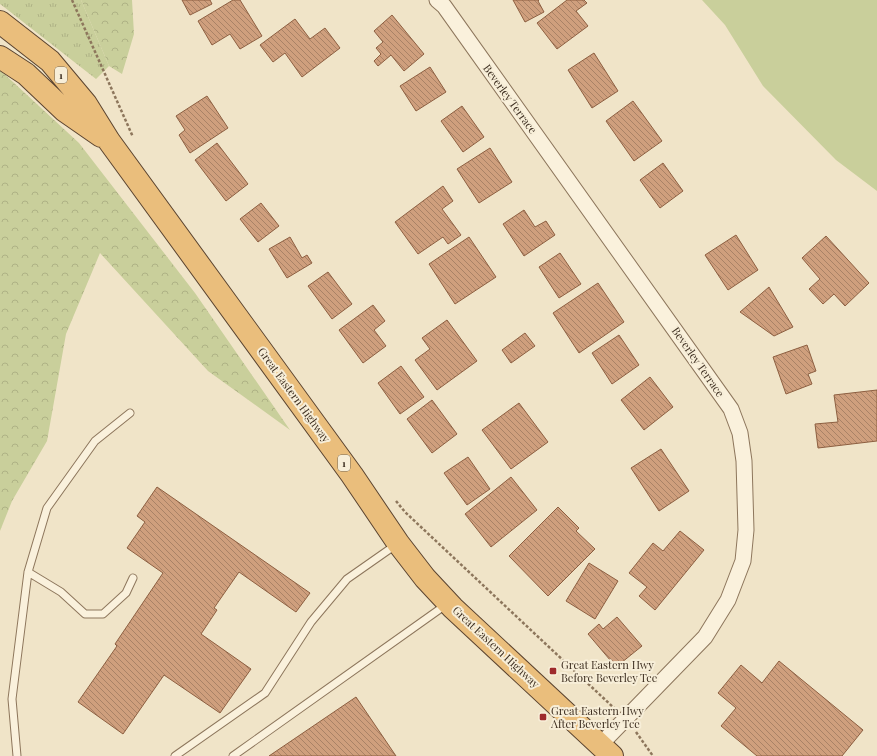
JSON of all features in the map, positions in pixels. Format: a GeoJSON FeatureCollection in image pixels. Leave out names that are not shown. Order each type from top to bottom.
{"type":"FeatureCollection","features":[{"type":"Feature","properties":{"kind":"highway","name":"Great Eastern Highway"},"geometry":{"type":"LineString","coordinates":[[0,22],[50,61],[86,104],[109,141],[352,475],[398,543],[425,578],[448,603],[606,750]]}},
{"type":"Feature","properties":{"kind":"highway","name":"Great Eastern Highway"},"geometry":{"type":"LineString","coordinates":[[0,57],[26,74],[65,111],[109,141]]}},
{"type":"Feature","properties":{"kind":"street","name":"Beverley Terrace"},"geometry":{"type":"LineString","coordinates":[[437,0],[444,6],[731,409],[740,433],[744,461],[746,530],[743,561],[728,600],[704,637],[626,719],[606,750]]}},
{"type":"Feature","properties":{"kind":"lane"},"geometry":{"type":"LineString","coordinates":[[16,756],[12,699],[28,572],[47,508],[68,476],[95,441],[130,413]]}},
{"type":"Feature","properties":{"kind":"lane"},"geometry":{"type":"LineString","coordinates":[[175,756],[265,693],[302,634],[338,588],[360,568],[398,543]]}},
{"type":"Feature","properties":{"kind":"lane"},"geometry":{"type":"LineString","coordinates":[[28,572],[61,592],[85,614],[103,614],[126,593],[133,578]]}},
{"type":"Feature","properties":{"kind":"lane"},"geometry":{"type":"LineString","coordinates":[[233,756],[448,603]]}},
{"type":"Feature","properties":{"kind":"path"},"geometry":{"type":"LineString","coordinates":[[72,0],[136,142]]}},
{"type":"Feature","properties":{"kind":"path"},"geometry":{"type":"LineString","coordinates":[[391,495],[404,512],[626,719],[653,756]]}},
{"type":"Feature","properties":{"kind":"green space"},"geometry":{"type":"Polygon","coordinates":[[[0,0],[81,0],[109,66],[96,79],[0,4],[0,0]]]}},
{"type":"Feature","properties":{"kind":"green space"},"geometry":{"type":"Polygon","coordinates":[[[81,0],[132,0],[134,34],[122,74],[109,66],[81,0]]]}},
{"type":"Feature","properties":{"kind":"green space"},"geometry":{"type":"Polygon","coordinates":[[[702,0],[877,0],[877,191],[836,160],[763,86],[725,25],[702,0]]]}},
{"type":"Feature","properties":{"kind":"green space"},"geometry":{"type":"Polygon","coordinates":[[[0,70],[79,143],[195,293],[290,430],[208,371],[100,253],[66,334],[47,441],[12,501],[0,531],[0,70]]]}},
{"type":"Feature","properties":{"kind":"building"},"geometry":{"type":"Polygon","coordinates":[[[182,0],[210,0],[212,4],[190,15],[182,0]]]}},
{"type":"Feature","properties":{"kind":"building"},"geometry":{"type":"Polygon","coordinates":[[[233,0],[240,0],[262,36],[240,49],[230,34],[212,45],[198,21],[233,0]]]}},
{"type":"Feature","properties":{"kind":"building"},"geometry":{"type":"Polygon","coordinates":[[[513,0],[539,0],[538,1],[544,12],[525,22],[513,0]]]}},
{"type":"Feature","properties":{"kind":"building"},"geometry":{"type":"Polygon","coordinates":[[[567,0],[584,0],[587,3],[576,11],[588,26],[557,49],[537,23],[567,0]]]}},
{"type":"Feature","properties":{"kind":"building"},"geometry":{"type":"Polygon","coordinates":[[[392,15],[424,54],[404,71],[391,55],[378,66],[374,61],[381,54],[376,48],[383,42],[374,31],[392,15]]]}},
{"type":"Feature","properties":{"kind":"building"},"geometry":{"type":"Polygon","coordinates":[[[295,19],[310,39],[325,28],[340,48],[302,77],[285,53],[273,62],[260,45],[295,19]]]}},
{"type":"Feature","properties":{"kind":"building"},"geometry":{"type":"Polygon","coordinates":[[[594,53],[618,91],[592,108],[568,70],[594,53]]]}},
{"type":"Feature","properties":{"kind":"building"},"geometry":{"type":"Polygon","coordinates":[[[430,67],[446,92],[416,111],[400,86],[430,67]]]}},
{"type":"Feature","properties":{"kind":"building"},"geometry":{"type":"Polygon","coordinates":[[[207,96],[228,128],[190,153],[179,135],[185,130],[176,116],[207,96]]]}},
{"type":"Feature","properties":{"kind":"building"},"geometry":{"type":"Polygon","coordinates":[[[633,101],[662,141],[634,161],[606,121],[633,101]]]}},
{"type":"Feature","properties":{"kind":"building"},"geometry":{"type":"Polygon","coordinates":[[[462,106],[484,137],[463,152],[441,121],[462,106]]]}},
{"type":"Feature","properties":{"kind":"building"},"geometry":{"type":"Polygon","coordinates":[[[217,143],[248,184],[226,201],[195,160],[217,143]]]}},
{"type":"Feature","properties":{"kind":"building"},"geometry":{"type":"Polygon","coordinates":[[[490,148],[512,182],[479,203],[457,169],[490,148]]]}},
{"type":"Feature","properties":{"kind":"building"},"geometry":{"type":"Polygon","coordinates":[[[663,163],[683,191],[660,208],[640,180],[663,163]]]}},
{"type":"Feature","properties":{"kind":"building"},"geometry":{"type":"Polygon","coordinates":[[[443,186],[453,201],[442,209],[461,235],[448,244],[443,237],[418,254],[395,222],[443,186]]]}},
{"type":"Feature","properties":{"kind":"building"},"geometry":{"type":"Polygon","coordinates":[[[261,203],[279,226],[258,242],[240,219],[261,203]]]}},
{"type":"Feature","properties":{"kind":"building"},"geometry":{"type":"Polygon","coordinates":[[[524,210],[535,227],[546,221],[555,235],[524,256],[503,224],[524,210]]]}},
{"type":"Feature","properties":{"kind":"building"},"geometry":{"type":"Polygon","coordinates":[[[736,235],[758,270],[728,290],[705,255],[736,235]]]}},
{"type":"Feature","properties":{"kind":"building"},"geometry":{"type":"Polygon","coordinates":[[[826,236],[869,283],[845,306],[834,294],[823,304],[809,289],[820,279],[802,258],[826,236]]]}},
{"type":"Feature","properties":{"kind":"building"},"geometry":{"type":"Polygon","coordinates":[[[290,237],[302,258],[307,255],[312,263],[287,278],[269,249],[290,237]]]}},
{"type":"Feature","properties":{"kind":"building"},"geometry":{"type":"Polygon","coordinates":[[[469,237],[496,277],[455,304],[429,264],[469,237]]]}},
{"type":"Feature","properties":{"kind":"building"},"geometry":{"type":"Polygon","coordinates":[[[560,253],[581,284],[559,298],[539,267],[560,253]]]}},
{"type":"Feature","properties":{"kind":"building"},"geometry":{"type":"Polygon","coordinates":[[[328,272],[352,304],[332,319],[308,286],[328,272]]]}},
{"type":"Feature","properties":{"kind":"building"},"geometry":{"type":"Polygon","coordinates":[[[598,283],[624,322],[579,353],[553,313],[598,283]]]}},
{"type":"Feature","properties":{"kind":"building"},"geometry":{"type":"Polygon","coordinates":[[[769,287],[793,327],[774,336],[740,312],[769,287]]]}},
{"type":"Feature","properties":{"kind":"building"},"geometry":{"type":"Polygon","coordinates":[[[373,305],[385,321],[374,330],[386,346],[363,363],[339,330],[373,305]]]}},
{"type":"Feature","properties":{"kind":"building"},"geometry":{"type":"Polygon","coordinates":[[[447,320],[477,361],[437,390],[415,360],[430,349],[422,338],[447,320]]]}},
{"type":"Feature","properties":{"kind":"building"},"geometry":{"type":"Polygon","coordinates":[[[525,333],[535,346],[511,363],[502,350],[525,333]]]}},
{"type":"Feature","properties":{"kind":"building"},"geometry":{"type":"Polygon","coordinates":[[[619,335],[639,365],[612,384],[592,353],[619,335]]]}},
{"type":"Feature","properties":{"kind":"building"},"geometry":{"type":"Polygon","coordinates":[[[807,345],[816,371],[808,374],[812,384],[786,394],[773,357],[807,345]]]}},
{"type":"Feature","properties":{"kind":"building"},"geometry":{"type":"Polygon","coordinates":[[[401,366],[424,397],[400,414],[378,383],[401,366]]]}},
{"type":"Feature","properties":{"kind":"building"},"geometry":{"type":"Polygon","coordinates":[[[650,377],[673,407],[644,430],[621,400],[650,377]]]}},
{"type":"Feature","properties":{"kind":"building"},"geometry":{"type":"Polygon","coordinates":[[[877,390],[877,441],[818,448],[815,424],[838,422],[834,395],[877,390]]]}},
{"type":"Feature","properties":{"kind":"building"},"geometry":{"type":"Polygon","coordinates":[[[432,400],[457,434],[432,453],[407,419],[432,400]]]}},
{"type":"Feature","properties":{"kind":"building"},"geometry":{"type":"Polygon","coordinates":[[[519,403],[548,442],[511,469],[482,430],[519,403]]]}},
{"type":"Feature","properties":{"kind":"building"},"geometry":{"type":"Polygon","coordinates":[[[661,449],[689,491],[659,511],[631,468],[661,449]]]}},
{"type":"Feature","properties":{"kind":"building"},"geometry":{"type":"Polygon","coordinates":[[[468,457],[490,489],[467,505],[444,473],[468,457]]]}},
{"type":"Feature","properties":{"kind":"building"},"geometry":{"type":"Polygon","coordinates":[[[511,477],[537,510],[491,547],[465,514],[511,477]]]}},
{"type":"Feature","properties":{"kind":"building"},"geometry":{"type":"Polygon","coordinates":[[[157,487],[310,593],[296,612],[239,572],[214,608],[217,610],[201,634],[251,669],[220,713],[164,675],[123,734],[78,702],[117,646],[115,644],[163,573],[127,548],[145,522],[137,516],[157,487]]]}},
{"type":"Feature","properties":{"kind":"building"},"geometry":{"type":"Polygon","coordinates":[[[558,507],[579,528],[576,531],[595,549],[548,596],[509,556],[558,507]]]}},
{"type":"Feature","properties":{"kind":"building"},"geometry":{"type":"Polygon","coordinates":[[[680,531],[704,550],[655,610],[639,596],[647,587],[629,573],[653,543],[663,551],[680,531]]]}},
{"type":"Feature","properties":{"kind":"building"},"geometry":{"type":"Polygon","coordinates":[[[589,563],[618,581],[595,619],[566,601],[589,563]]]}},
{"type":"Feature","properties":{"kind":"building"},"geometry":{"type":"Polygon","coordinates":[[[617,617],[642,646],[616,667],[588,634],[599,624],[603,629],[617,617]]]}},
{"type":"Feature","properties":{"kind":"building"},"geometry":{"type":"Polygon","coordinates":[[[779,661],[863,730],[842,756],[757,756],[721,726],[736,708],[718,693],[741,665],[762,683],[779,661]]]}},
{"type":"Feature","properties":{"kind":"building"},"geometry":{"type":"Polygon","coordinates":[[[356,697],[396,756],[269,756],[356,697]]]}},
{"type":"Feature","properties":{"kind":"place","name":"Great Eastern Hwy Before Beverley Tce"},"geometry":{"type":"Point","coordinates":[553,671]}},
{"type":"Feature","properties":{"kind":"place","name":"Great Eastern Hwy After Beverley Tce"},"geometry":{"type":"Point","coordinates":[543,717]}}]}
